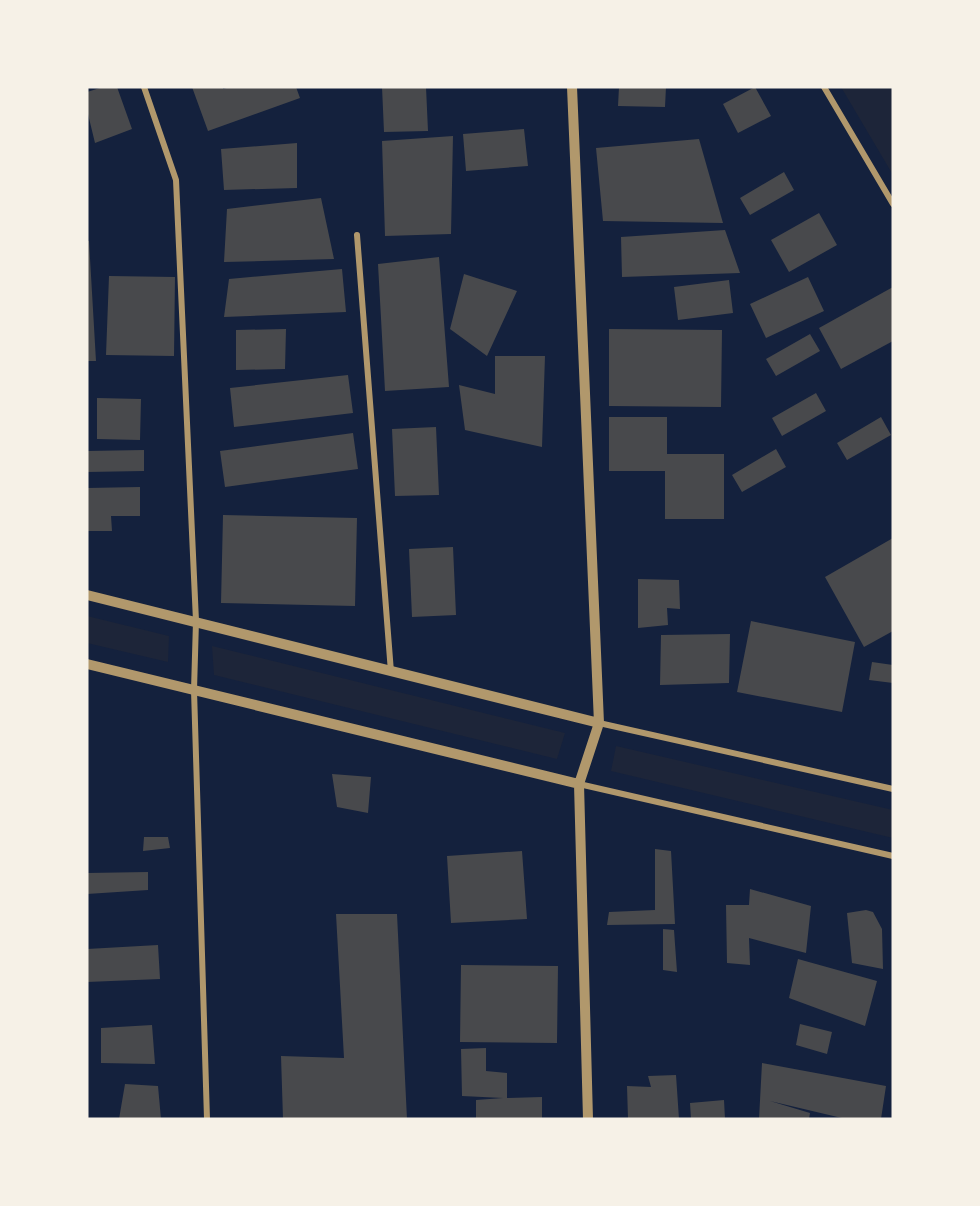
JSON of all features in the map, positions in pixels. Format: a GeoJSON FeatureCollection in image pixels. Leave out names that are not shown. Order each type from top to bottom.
{"type":"FeatureCollection","features":[{"type":"Feature","properties":{"kind":"street"},"geometry":{"type":"LineString","coordinates":[[144,87],[176,180],[196,621],[194,690],[207,1119]]}},
{"type":"Feature","properties":{"kind":"street"},"geometry":{"type":"LineString","coordinates":[[572,87],[600,723],[579,784],[588,1119]]}},
{"type":"Feature","properties":{"kind":"street"},"geometry":{"type":"LineString","coordinates":[[824,87],[893,204]]}},
{"type":"Feature","properties":{"kind":"street"},"geometry":{"type":"LineString","coordinates":[[357,235],[391,672]]}},
{"type":"Feature","properties":{"kind":"street"},"geometry":{"type":"LineString","coordinates":[[87,595],[600,723],[893,789]]}},
{"type":"Feature","properties":{"kind":"street"},"geometry":{"type":"LineString","coordinates":[[87,664],[579,784],[893,856]]}},
{"type":"Feature","properties":{"kind":"shaded area"},"geometry":{"type":"Polygon","coordinates":[[[841,87],[893,87],[893,175],[841,87]]]}},
{"type":"Feature","properties":{"kind":"shaded area"},"geometry":{"type":"Polygon","coordinates":[[[87,616],[169,636],[168,662],[87,643],[87,616]]]}},
{"type":"Feature","properties":{"kind":"shaded area"},"geometry":{"type":"Polygon","coordinates":[[[212,646],[565,733],[557,759],[214,675],[212,646]]]}},
{"type":"Feature","properties":{"kind":"shaded area"},"geometry":{"type":"Polygon","coordinates":[[[616,746],[893,810],[893,838],[611,771],[616,746]]]}},
{"type":"Feature","properties":{"kind":"building"},"geometry":{"type":"Polygon","coordinates":[[[103,87],[117,87],[132,129],[95,143],[87,110],[87,92],[103,87]]]}},
{"type":"Feature","properties":{"kind":"building"},"geometry":{"type":"Polygon","coordinates":[[[192,87],[223,87],[223,89],[230,87],[296,87],[300,98],[208,131],[192,87]]]}},
{"type":"Feature","properties":{"kind":"building"},"geometry":{"type":"Polygon","coordinates":[[[382,87],[426,87],[428,131],[384,132],[382,87]]]}},
{"type":"Feature","properties":{"kind":"building"},"geometry":{"type":"Polygon","coordinates":[[[619,87],[666,87],[665,107],[618,106],[619,87]]]}},
{"type":"Feature","properties":{"kind":"building"},"geometry":{"type":"Polygon","coordinates":[[[755,87],[771,116],[738,133],[723,104],[755,87]]]}},
{"type":"Feature","properties":{"kind":"building"},"geometry":{"type":"Polygon","coordinates":[[[524,129],[528,166],[466,171],[463,134],[524,129]]]}},
{"type":"Feature","properties":{"kind":"building"},"geometry":{"type":"Polygon","coordinates":[[[453,136],[451,234],[385,236],[382,141],[453,136]]]}},
{"type":"Feature","properties":{"kind":"building"},"geometry":{"type":"Polygon","coordinates":[[[699,139],[723,223],[603,221],[596,148],[699,139]]]}},
{"type":"Feature","properties":{"kind":"building"},"geometry":{"type":"Polygon","coordinates":[[[297,143],[297,188],[224,190],[221,149],[297,143]]]}},
{"type":"Feature","properties":{"kind":"building"},"geometry":{"type":"Polygon","coordinates":[[[784,172],[794,190],[750,215],[740,198],[784,172]]]}},
{"type":"Feature","properties":{"kind":"building"},"geometry":{"type":"Polygon","coordinates":[[[321,198],[334,259],[224,262],[227,209],[321,198]]]}},
{"type":"Feature","properties":{"kind":"building"},"geometry":{"type":"Polygon","coordinates":[[[819,213],[837,245],[789,272],[771,240],[819,213]]]}},
{"type":"Feature","properties":{"kind":"building"},"geometry":{"type":"Polygon","coordinates":[[[725,230],[740,273],[622,277],[621,237],[725,230]]]}},
{"type":"Feature","properties":{"kind":"building"},"geometry":{"type":"Polygon","coordinates":[[[87,241],[89,241],[96,361],[87,361],[87,241]]]}},
{"type":"Feature","properties":{"kind":"building"},"geometry":{"type":"Polygon","coordinates":[[[439,257],[449,387],[385,391],[378,264],[439,257]]]}},
{"type":"Feature","properties":{"kind":"building"},"geometry":{"type":"Polygon","coordinates":[[[342,269],[346,312],[224,317],[229,279],[342,269]]]}},
{"type":"Feature","properties":{"kind":"building"},"geometry":{"type":"Polygon","coordinates":[[[464,274],[517,291],[487,356],[450,329],[464,274]]]}},
{"type":"Feature","properties":{"kind":"building"},"geometry":{"type":"Polygon","coordinates":[[[109,276],[175,277],[174,356],[106,355],[109,276]]]}},
{"type":"Feature","properties":{"kind":"building"},"geometry":{"type":"Polygon","coordinates":[[[808,277],[824,311],[766,338],[750,304],[808,277]]]}},
{"type":"Feature","properties":{"kind":"building"},"geometry":{"type":"Polygon","coordinates":[[[729,280],[733,313],[678,320],[674,287],[729,280]]]}},
{"type":"Feature","properties":{"kind":"building"},"geometry":{"type":"Polygon","coordinates":[[[893,287],[893,341],[841,369],[819,328],[893,287]]]}},
{"type":"Feature","properties":{"kind":"building"},"geometry":{"type":"Polygon","coordinates":[[[286,329],[285,369],[236,370],[236,330],[286,329]]]}},
{"type":"Feature","properties":{"kind":"building"},"geometry":{"type":"Polygon","coordinates":[[[609,329],[722,330],[721,407],[609,406],[609,329]]]}},
{"type":"Feature","properties":{"kind":"building"},"geometry":{"type":"Polygon","coordinates":[[[810,334],[820,351],[776,376],[766,359],[810,334]]]}},
{"type":"Feature","properties":{"kind":"building"},"geometry":{"type":"Polygon","coordinates":[[[495,356],[545,356],[542,447],[465,430],[459,385],[495,394],[495,356]]]}},
{"type":"Feature","properties":{"kind":"building"},"geometry":{"type":"Polygon","coordinates":[[[348,375],[353,413],[234,427],[230,388],[348,375]]]}},
{"type":"Feature","properties":{"kind":"building"},"geometry":{"type":"Polygon","coordinates":[[[816,393],[826,411],[782,436],[772,418],[816,393]]]}},
{"type":"Feature","properties":{"kind":"building"},"geometry":{"type":"Polygon","coordinates":[[[97,398],[141,399],[140,440],[97,439],[97,398]]]}},
{"type":"Feature","properties":{"kind":"building"},"geometry":{"type":"Polygon","coordinates":[[[609,417],[667,417],[667,454],[724,454],[724,519],[665,519],[665,471],[609,471],[609,417]]]}},
{"type":"Feature","properties":{"kind":"building"},"geometry":{"type":"Polygon","coordinates":[[[881,417],[891,435],[847,460],[837,443],[881,417]]]}},
{"type":"Feature","properties":{"kind":"building"},"geometry":{"type":"Polygon","coordinates":[[[436,427],[439,495],[395,496],[392,429],[436,427]]]}},
{"type":"Feature","properties":{"kind":"building"},"geometry":{"type":"Polygon","coordinates":[[[353,433],[358,469],[225,487],[220,451],[353,433]]]}},
{"type":"Feature","properties":{"kind":"building"},"geometry":{"type":"Polygon","coordinates":[[[776,449],[786,467],[742,492],[732,475],[776,449]]]}},
{"type":"Feature","properties":{"kind":"building"},"geometry":{"type":"Polygon","coordinates":[[[144,450],[144,471],[87,472],[87,451],[144,450]]]}},
{"type":"Feature","properties":{"kind":"building"},"geometry":{"type":"Polygon","coordinates":[[[140,487],[140,516],[111,516],[112,531],[88,531],[87,488],[140,487]]]}},
{"type":"Feature","properties":{"kind":"building"},"geometry":{"type":"Polygon","coordinates":[[[223,515],[357,518],[355,606],[221,603],[223,515]]]}},
{"type":"Feature","properties":{"kind":"building"},"geometry":{"type":"Polygon","coordinates":[[[893,538],[893,631],[864,647],[825,577],[893,538]]]}},
{"type":"Feature","properties":{"kind":"building"},"geometry":{"type":"Polygon","coordinates":[[[453,547],[456,615],[412,617],[409,549],[453,547]]]}},
{"type":"Feature","properties":{"kind":"building"},"geometry":{"type":"Polygon","coordinates":[[[638,579],[679,580],[680,609],[667,608],[668,625],[638,628],[638,579]]]}},
{"type":"Feature","properties":{"kind":"building"},"geometry":{"type":"Polygon","coordinates":[[[751,621],[855,642],[842,712],[737,692],[751,621]]]}},
{"type":"Feature","properties":{"kind":"building"},"geometry":{"type":"Polygon","coordinates":[[[730,634],[729,683],[660,685],[661,635],[730,634]]]}},
{"type":"Feature","properties":{"kind":"building"},"geometry":{"type":"Polygon","coordinates":[[[872,662],[893,665],[893,683],[869,680],[872,662]]]}},
{"type":"Feature","properties":{"kind":"building"},"geometry":{"type":"Polygon","coordinates":[[[332,774],[371,777],[368,813],[337,807],[332,774]]]}},
{"type":"Feature","properties":{"kind":"building"},"geometry":{"type":"Polygon","coordinates":[[[144,837],[168,837],[170,848],[143,851],[144,837]]]}},
{"type":"Feature","properties":{"kind":"building"},"geometry":{"type":"Polygon","coordinates":[[[655,849],[671,851],[675,924],[607,925],[609,912],[655,910],[655,849]]]}},
{"type":"Feature","properties":{"kind":"building"},"geometry":{"type":"Polygon","coordinates":[[[522,851],[527,919],[451,923],[447,856],[522,851]]]}},
{"type":"Feature","properties":{"kind":"building"},"geometry":{"type":"Polygon","coordinates":[[[148,872],[148,890],[87,894],[87,873],[148,872]]]}},
{"type":"Feature","properties":{"kind":"building"},"geometry":{"type":"Polygon","coordinates":[[[750,889],[811,906],[806,953],[749,938],[750,965],[727,963],[726,905],[749,905],[750,889]]]}},
{"type":"Feature","properties":{"kind":"building"},"geometry":{"type":"Polygon","coordinates":[[[866,910],[873,912],[882,929],[883,969],[852,963],[847,913],[866,910]]]}},
{"type":"Feature","properties":{"kind":"building"},"geometry":{"type":"Polygon","coordinates":[[[336,914],[397,914],[407,1119],[283,1119],[281,1056],[344,1058],[336,914]]]}},
{"type":"Feature","properties":{"kind":"building"},"geometry":{"type":"Polygon","coordinates":[[[663,929],[674,930],[677,972],[663,970],[663,929]]]}},
{"type":"Feature","properties":{"kind":"building"},"geometry":{"type":"Polygon","coordinates":[[[158,945],[160,979],[87,982],[87,949],[158,945]]]}},
{"type":"Feature","properties":{"kind":"building"},"geometry":{"type":"Polygon","coordinates":[[[798,959],[877,981],[865,1026],[789,998],[798,959]]]}},
{"type":"Feature","properties":{"kind":"building"},"geometry":{"type":"Polygon","coordinates":[[[461,965],[558,966],[557,1043],[460,1042],[461,965]]]}},
{"type":"Feature","properties":{"kind":"building"},"geometry":{"type":"Polygon","coordinates":[[[800,1024],[832,1032],[827,1054],[796,1045],[800,1024]]]}},
{"type":"Feature","properties":{"kind":"building"},"geometry":{"type":"Polygon","coordinates":[[[152,1025],[155,1064],[101,1063],[101,1028],[152,1025]]]}},
{"type":"Feature","properties":{"kind":"building"},"geometry":{"type":"Polygon","coordinates":[[[486,1048],[486,1071],[507,1073],[507,1098],[542,1097],[542,1119],[476,1119],[476,1100],[503,1098],[462,1096],[461,1049],[486,1048]]]}},
{"type":"Feature","properties":{"kind":"building"},"geometry":{"type":"Polygon","coordinates":[[[762,1063],[886,1086],[881,1119],[846,1119],[770,1101],[810,1113],[809,1119],[759,1119],[762,1063]]]}},
{"type":"Feature","properties":{"kind":"building"},"geometry":{"type":"Polygon","coordinates":[[[676,1075],[679,1119],[628,1119],[627,1086],[651,1087],[648,1076],[676,1075]]]}},
{"type":"Feature","properties":{"kind":"building"},"geometry":{"type":"Polygon","coordinates":[[[125,1084],[158,1086],[161,1119],[119,1119],[125,1084]]]}},
{"type":"Feature","properties":{"kind":"building"},"geometry":{"type":"Polygon","coordinates":[[[724,1100],[725,1119],[691,1119],[690,1103],[724,1100]]]}}]}
